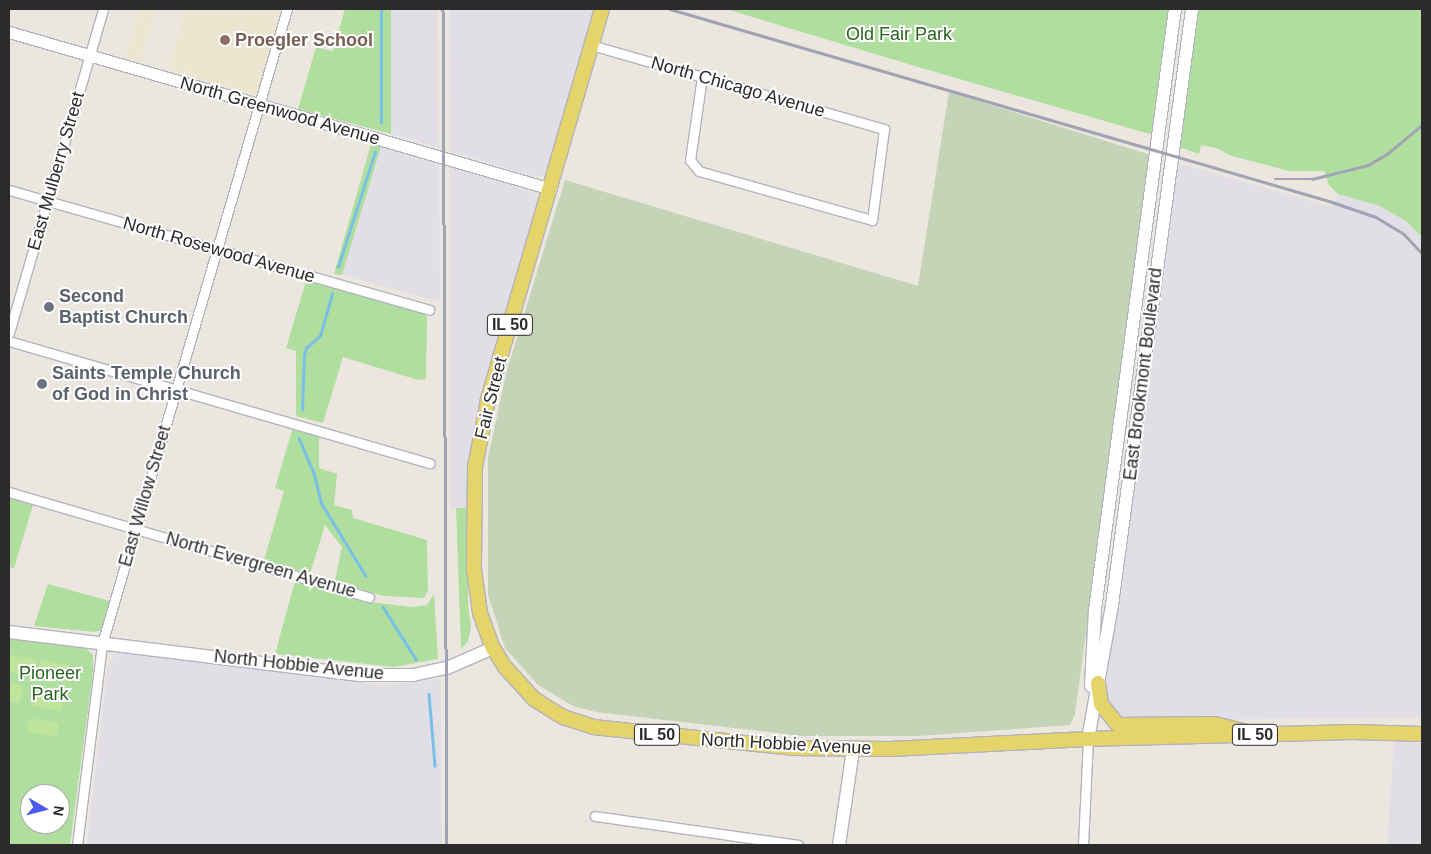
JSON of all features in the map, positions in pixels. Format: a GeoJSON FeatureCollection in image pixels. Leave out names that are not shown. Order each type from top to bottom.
{"type":"FeatureCollection","features":[{"type":"Feature","properties":{"kind":"main road","name":"Fair Street"},"geometry":{"type":"LineString","coordinates":[[493,648],[480,613],[474,568],[475,467],[488,400],[551,190],[602,9]]}},
{"type":"Feature","properties":{"kind":"main road","name":"East Brookmont Boulevard"},"geometry":{"type":"LineString","coordinates":[[1088,739],[1095,610],[1175,9]]}},
{"type":"Feature","properties":{"kind":"main road","name":"East Brookmont Boulevard"},"geometry":{"type":"LineString","coordinates":[[1088,739],[1112,605],[1192,9]]}},
{"type":"Feature","properties":{"kind":"main road","name":"North Hobbie Avenue"},"geometry":{"type":"LineString","coordinates":[[9,632],[361,675],[412,675],[447,668],[493,648],[505,667],[534,699],[556,713],[585,725],[759,745],[853,750],[1088,739],[1254,735],[1422,734]]}},
{"type":"Feature","properties":{"kind":"main road"},"geometry":{"type":"LineString","coordinates":[[1098,682],[1101,704],[1118,725],[1215,724],[1254,735]]}},
{"type":"Feature","properties":{"kind":"main road"},"geometry":{"type":"LineString","coordinates":[[839,845],[853,750]]}},
{"type":"Feature","properties":{"kind":"street","name":"East Mulberry Street"},"geometry":{"type":"LineString","coordinates":[[9,334],[103,9]]}},
{"type":"Feature","properties":{"kind":"street","name":"East Willow Street"},"geometry":{"type":"LineString","coordinates":[[76,845],[102,644],[287,9]]}},
{"type":"Feature","properties":{"kind":"street","name":"North Greenwood Avenue"},"geometry":{"type":"LineString","coordinates":[[9,32],[551,190]]}},
{"type":"Feature","properties":{"kind":"street","name":"North Chicago Avenue"},"geometry":{"type":"LineString","coordinates":[[591,45],[884,129],[872,220],[699,171],[690,160],[702,77]]}},
{"type":"Feature","properties":{"kind":"street","name":"North Rosewood Avenue"},"geometry":{"type":"LineString","coordinates":[[9,190],[430,310]]}},
{"type":"Feature","properties":{"kind":"street"},"geometry":{"type":"LineString","coordinates":[[9,341],[430,463]]}},
{"type":"Feature","properties":{"kind":"street","name":"North Evergreen Avenue"},"geometry":{"type":"LineString","coordinates":[[9,492],[369,597]]}},
{"type":"Feature","properties":{"kind":"street","name":"East Brookmont Boulevard"},"geometry":{"type":"LineString","coordinates":[[1084,845],[1088,739]]}},
{"type":"Feature","properties":{"kind":"street"},"geometry":{"type":"LineString","coordinates":[[595,816],[798,845]]}},
{"type":"Feature","properties":{"kind":"shaded area"},"geometry":{"type":"Polygon","coordinates":[[[140,9],[155,9],[140,62],[125,58],[140,9]]]}},
{"type":"Feature","properties":{"kind":"shaded area","name":"Proegler School"},"geometry":{"type":"Polygon","coordinates":[[[183,9],[283,9],[257,95],[168,70],[185,10],[183,9]]]}},
{"type":"Feature","properties":{"kind":"shaded area"},"geometry":{"type":"Polygon","coordinates":[[[391,9],[437,9],[439,148],[391,134],[391,9]]]}},
{"type":"Feature","properties":{"kind":"shaded area"},"geometry":{"type":"Polygon","coordinates":[[[449,9],[597,9],[545,176],[532,176],[450,151],[449,9]]]}},
{"type":"Feature","properties":{"kind":"shaded area"},"geometry":{"type":"Polygon","coordinates":[[[381,147],[439,164],[440,302],[342,275],[381,147]]]}},
{"type":"Feature","properties":{"kind":"shaded area"},"geometry":{"type":"Polygon","coordinates":[[[1177,163],[1333,207],[1338,194],[1380,206],[1406,221],[1422,237],[1422,718],[1128,720],[1119,718],[1109,707],[1105,694],[1177,163]]]}},
{"type":"Feature","properties":{"kind":"shaded area"},"geometry":{"type":"Polygon","coordinates":[[[450,166],[536,193],[539,200],[475,424],[470,456],[468,508],[450,508],[450,166]]]}},
{"type":"Feature","properties":{"kind":"shaded area"},"geometry":{"type":"Polygon","coordinates":[[[122,652],[382,685],[441,679],[442,845],[87,845],[108,665],[115,654],[122,652]]]}},
{"type":"Feature","properties":{"kind":"shaded area"},"geometry":{"type":"Polygon","coordinates":[[[1394,742],[1422,743],[1422,845],[1387,845],[1394,742]]]}},
{"type":"Feature","properties":{"kind":"green space"},"geometry":{"type":"Polygon","coordinates":[[[345,9],[391,9],[391,134],[298,109],[316,47],[333,51],[345,9]]]}},
{"type":"Feature","properties":{"kind":"green space","name":"Old Fair Park"},"geometry":{"type":"Polygon","coordinates":[[[726,9],[1171,9],[1153,135],[918,67],[726,9]]]}},
{"type":"Feature","properties":{"kind":"green space"},"geometry":{"type":"Polygon","coordinates":[[[1198,9],[1422,9],[1422,237],[1406,221],[1380,206],[1338,194],[1329,185],[1324,171],[1289,171],[1232,156],[1216,148],[1201,145],[1199,154],[1179,147],[1198,9]]]}},
{"type":"Feature","properties":{"kind":"green space"},"geometry":{"type":"Polygon","coordinates":[[[949,92],[1151,155],[1075,714],[1070,725],[919,736],[802,736],[596,712],[573,706],[538,685],[505,648],[488,595],[488,458],[506,374],[565,180],[918,286],[949,92]]]}},
{"type":"Feature","properties":{"kind":"green space"},"geometry":{"type":"Polygon","coordinates":[[[371,144],[381,147],[342,275],[334,274],[371,144]]]}},
{"type":"Feature","properties":{"kind":"green space"},"geometry":{"type":"Polygon","coordinates":[[[307,278],[424,312],[427,318],[426,379],[418,380],[343,357],[323,423],[296,416],[296,351],[286,348],[307,278]]]}},
{"type":"Feature","properties":{"kind":"green space"},"geometry":{"type":"Polygon","coordinates":[[[293,427],[319,435],[319,468],[337,474],[334,505],[352,510],[353,518],[427,540],[428,590],[424,598],[383,596],[335,581],[342,547],[325,525],[310,574],[264,560],[284,491],[275,488],[293,427]]]}},
{"type":"Feature","properties":{"kind":"green space"},"geometry":{"type":"Polygon","coordinates":[[[9,498],[33,505],[14,568],[9,567],[9,498]]]}},
{"type":"Feature","properties":{"kind":"green space"},"geometry":{"type":"Polygon","coordinates":[[[456,508],[468,508],[468,605],[471,627],[468,641],[461,649],[456,508]]]}},
{"type":"Feature","properties":{"kind":"green space"},"geometry":{"type":"Polygon","coordinates":[[[295,581],[370,602],[411,607],[427,605],[434,594],[438,659],[394,667],[275,654],[295,581]]]}},
{"type":"Feature","properties":{"kind":"green space"},"geometry":{"type":"Polygon","coordinates":[[[48,584],[110,601],[101,630],[95,632],[34,626],[48,584]]]}},
{"type":"Feature","properties":{"kind":"green space","name":"Pioneer Park"},"geometry":{"type":"Polygon","coordinates":[[[9,638],[85,647],[93,655],[93,672],[70,845],[9,845],[9,638]]]}},
{"type":"Feature","properties":{"kind":"green space"},"geometry":{"type":"Polygon","coordinates":[[[9,655],[36,659],[34,676],[9,672],[9,655]]]}},
{"type":"Feature","properties":{"kind":"green space"},"geometry":{"type":"Polygon","coordinates":[[[40,660],[70,665],[67,682],[37,677],[40,660]]]}},
{"type":"Feature","properties":{"kind":"green space"},"geometry":{"type":"Polygon","coordinates":[[[9,683],[23,686],[20,703],[9,701],[9,683]]]}},
{"type":"Feature","properties":{"kind":"green space"},"geometry":{"type":"Polygon","coordinates":[[[35,692],[64,698],[61,711],[32,706],[35,692]]]}},
{"type":"Feature","properties":{"kind":"green space"},"geometry":{"type":"Polygon","coordinates":[[[29,718],[59,723],[56,737],[27,732],[29,718]]]}},
{"type":"Feature","properties":{"kind":"waterway"},"geometry":{"type":"LineString","coordinates":[[381,9],[381,123]]}},
{"type":"Feature","properties":{"kind":"waterway"},"geometry":{"type":"LineString","coordinates":[[338,267],[375,152]]}},
{"type":"Feature","properties":{"kind":"waterway"},"geometry":{"type":"LineString","coordinates":[[302,410],[304,355],[306,348],[320,336],[332,294]]}},
{"type":"Feature","properties":{"kind":"waterway"},"geometry":{"type":"LineString","coordinates":[[299,438],[314,473],[322,504],[366,576]]}},
{"type":"Feature","properties":{"kind":"waterway"},"geometry":{"type":"LineString","coordinates":[[383,607],[416,659]]}},
{"type":"Feature","properties":{"kind":"waterway"},"geometry":{"type":"LineString","coordinates":[[429,694],[435,766]]}},
{"type":"Feature","properties":{"kind":"railway"},"geometry":{"type":"LineString","coordinates":[[443,9],[447,845]]}},
{"type":"Feature","properties":{"kind":"railway"},"geometry":{"type":"LineString","coordinates":[[670,9],[1329,201],[1376,217],[1404,234],[1422,253]]}},
{"type":"Feature","properties":{"kind":"railway"},"geometry":{"type":"LineString","coordinates":[[1275,179],[1312,179],[1368,165],[1387,154],[1422,125]]}},
{"type":"Feature","properties":{"kind":"place","name":"Proegler School"},"geometry":{"type":"Point","coordinates":[225,40]}},
{"type":"Feature","properties":{"kind":"place","name":"Second Baptist Church"},"geometry":{"type":"Point","coordinates":[49,307]}},
{"type":"Feature","properties":{"kind":"place","name":"Saints Temple Church of God in Christ"},"geometry":{"type":"Point","coordinates":[42,384]}}]}
